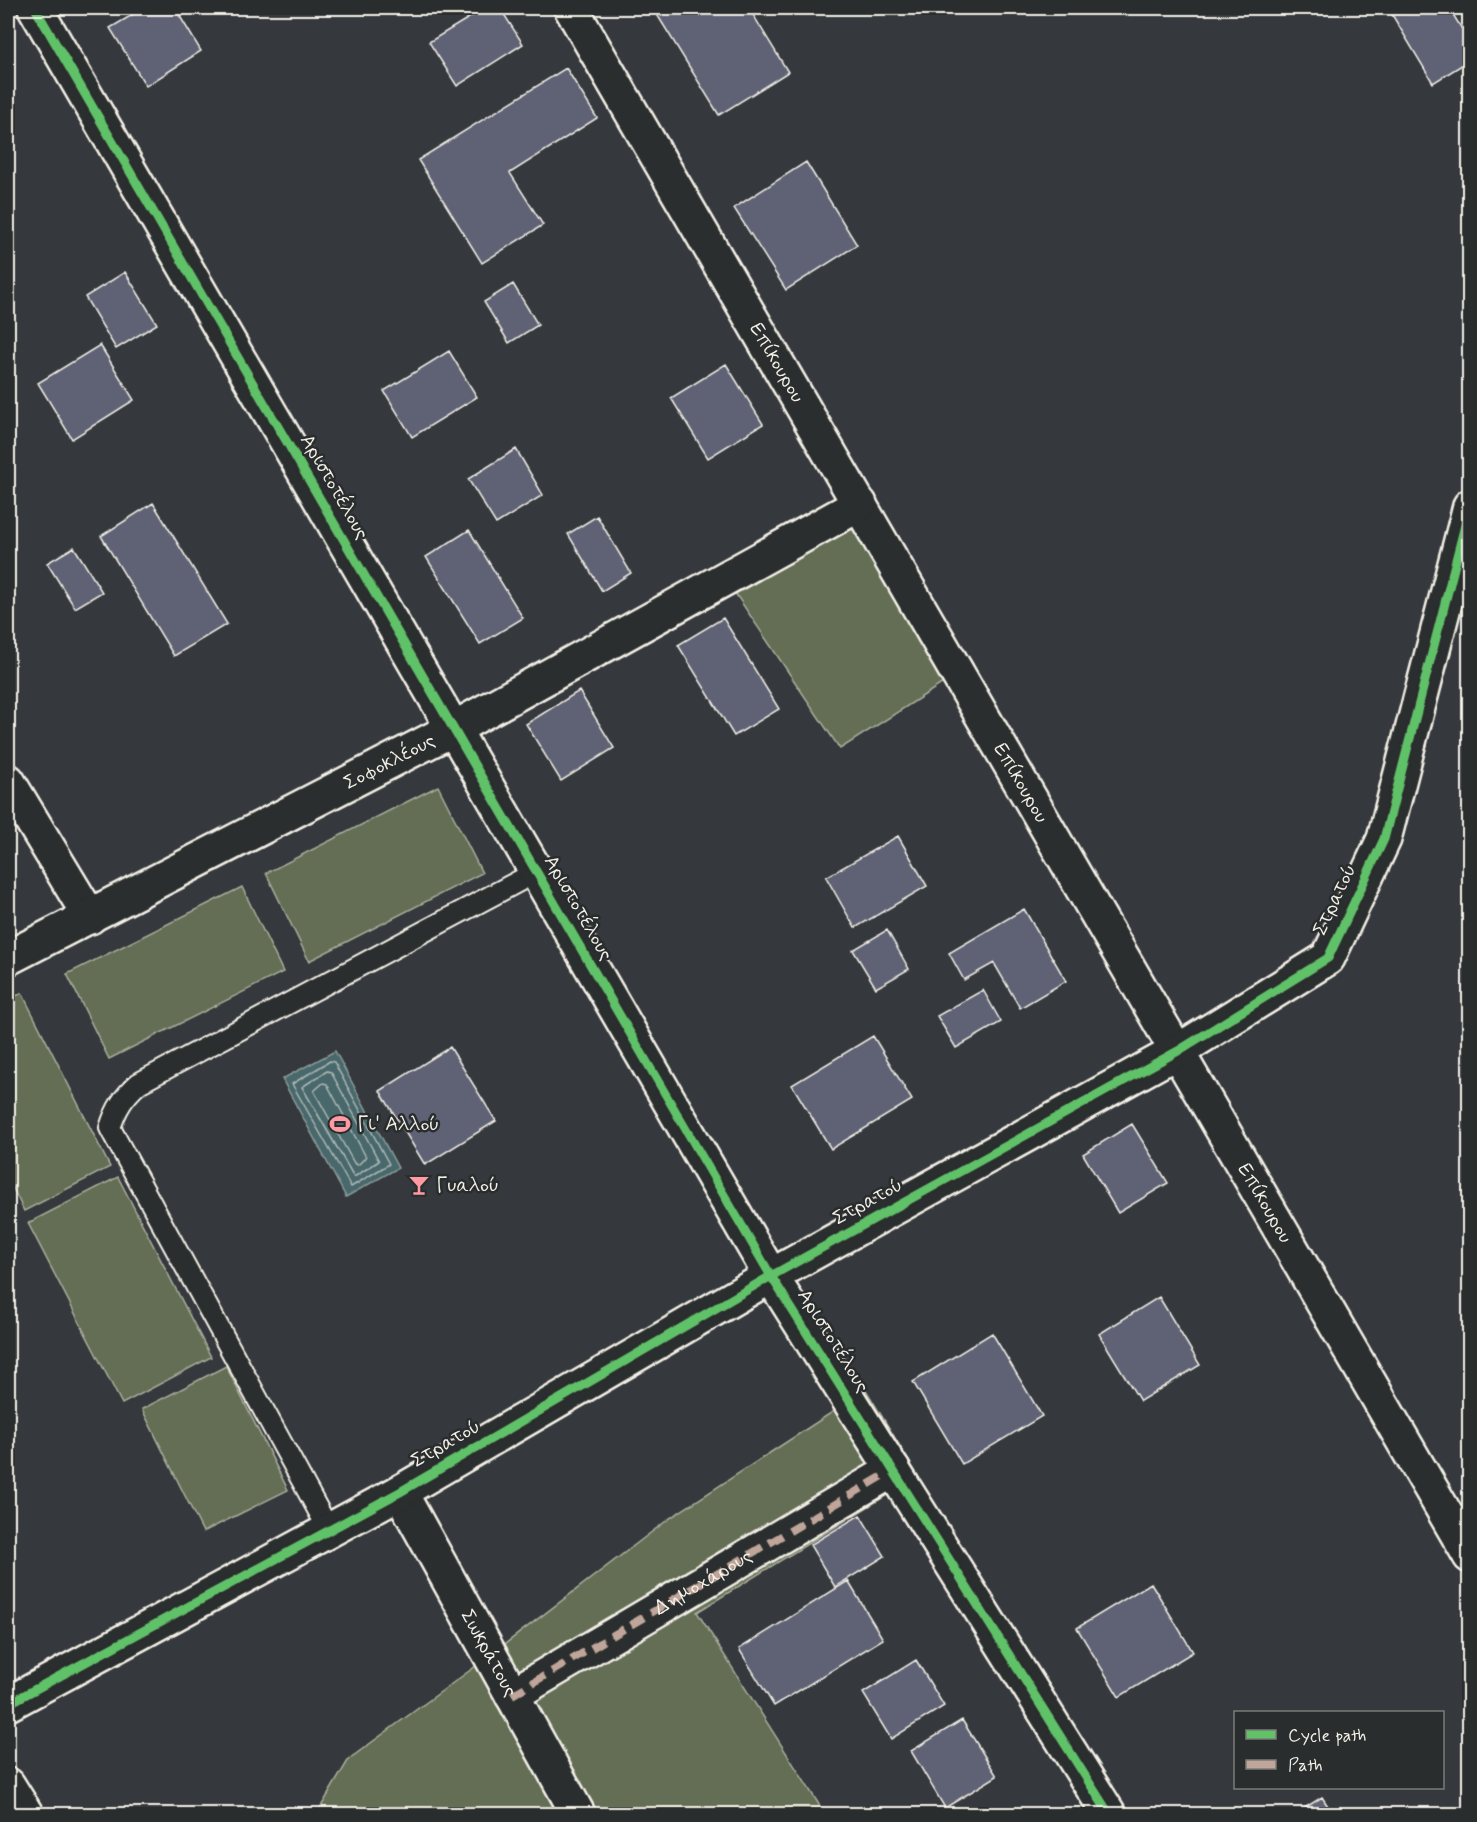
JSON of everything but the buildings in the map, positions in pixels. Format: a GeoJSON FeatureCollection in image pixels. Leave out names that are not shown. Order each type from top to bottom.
{"type":"FeatureCollection","features":[{"type":"Feature","properties":{"kind":"street","name":"Αριστοτέλους"},"geometry":{"type":"LineString","coordinates":[[35,8],[771,1276],[1109,1815]]}},
{"type":"Feature","properties":{"kind":"street","name":"Επίκουρου"},"geometry":{"type":"LineString","coordinates":[[571,8],[1470,1556]]}},
{"type":"Feature","properties":{"kind":"street","name":"Σοφοκλέους"},"geometry":{"type":"LineString","coordinates":[[8,958],[453,729],[860,504]]}},
{"type":"Feature","properties":{"kind":"street","name":"Στρατού"},"geometry":{"type":"LineString","coordinates":[[8,1704],[400,1492],[771,1276],[1178,1051],[1328,958],[1384,838],[1470,506]]}},
{"type":"Feature","properties":{"kind":"street"},"geometry":{"type":"LineString","coordinates":[[8,781],[90,917]]}},
{"type":"Feature","properties":{"kind":"street","name":"Δημοχάρους"},"geometry":{"type":"LineString","coordinates":[[512,1695],[893,1470]]}},
{"type":"Feature","properties":{"kind":"street","name":"Σωκράτους"},"geometry":{"type":"LineString","coordinates":[[400,1492],[578,1815]]}},
{"type":"Feature","properties":{"kind":"street"},"geometry":{"type":"LineString","coordinates":[[8,1785],[26,1815]]}},
{"type":"Feature","properties":{"kind":"lane"},"geometry":{"type":"LineString","coordinates":[[329,1530],[110,1128],[115,1111],[125,1095],[139,1083],[536,872]]}},
{"type":"Feature","properties":{"kind":"green space"},"geometry":{"type":"Polygon","coordinates":[[[878,507],[973,664],[840,749],[735,593],[878,507]]]}},
{"type":"Feature","properties":{"kind":"green space"},"geometry":{"type":"Polygon","coordinates":[[[438,786],[482,873],[309,961],[266,873],[438,786]]]}},
{"type":"Feature","properties":{"kind":"green space"},"geometry":{"type":"Polygon","coordinates":[[[242,887],[283,972],[109,1059],[67,974],[242,887]]]}},
{"type":"Feature","properties":{"kind":"green space"},"geometry":{"type":"Polygon","coordinates":[[[22,993],[110,1167],[24,1211],[8,1178],[8,1000],[22,993]]]}},
{"type":"Feature","properties":{"kind":"green space"},"geometry":{"type":"Polygon","coordinates":[[[118,1177],[211,1357],[122,1404],[28,1223],[118,1177]]]}},
{"type":"Feature","properties":{"kind":"green space"},"geometry":{"type":"Polygon","coordinates":[[[226,1366],[288,1490],[203,1532],[142,1409],[226,1366]]]}},
{"type":"Feature","properties":{"kind":"green space"},"geometry":{"type":"Polygon","coordinates":[[[866,1390],[918,1476],[697,1612],[825,1814],[322,1814],[319,1810],[349,1759],[480,1663],[670,1518],[866,1390]]]}},
{"type":"Feature","properties":{"kind":"water","name":"Γι' Αλλού"},"geometry":{"type":"Polygon","coordinates":[[[335,1051],[398,1168],[346,1197],[282,1079],[335,1051]]]}},
{"type":"Feature","properties":{"kind":"marked path"},"geometry":{"type":"LineString","coordinates":[[512,1695],[893,1470]]}},
{"type":"Feature","properties":{"kind":"cycle path"},"geometry":{"type":"LineString","coordinates":[[35,8],[771,1276],[1109,1814]]}},
{"type":"Feature","properties":{"kind":"cycle path"},"geometry":{"type":"LineString","coordinates":[[8,1704],[400,1492],[771,1276],[1178,1051],[1328,958],[1384,839],[1470,506]]}},
{"type":"Feature","properties":{"kind":"place","name":"Γι' Αλλού"},"geometry":{"type":"Point","coordinates":[340,1124]}},
{"type":"Feature","properties":{"kind":"place","name":"Γυαλού"},"geometry":{"type":"Point","coordinates":[419,1185]}}]}
